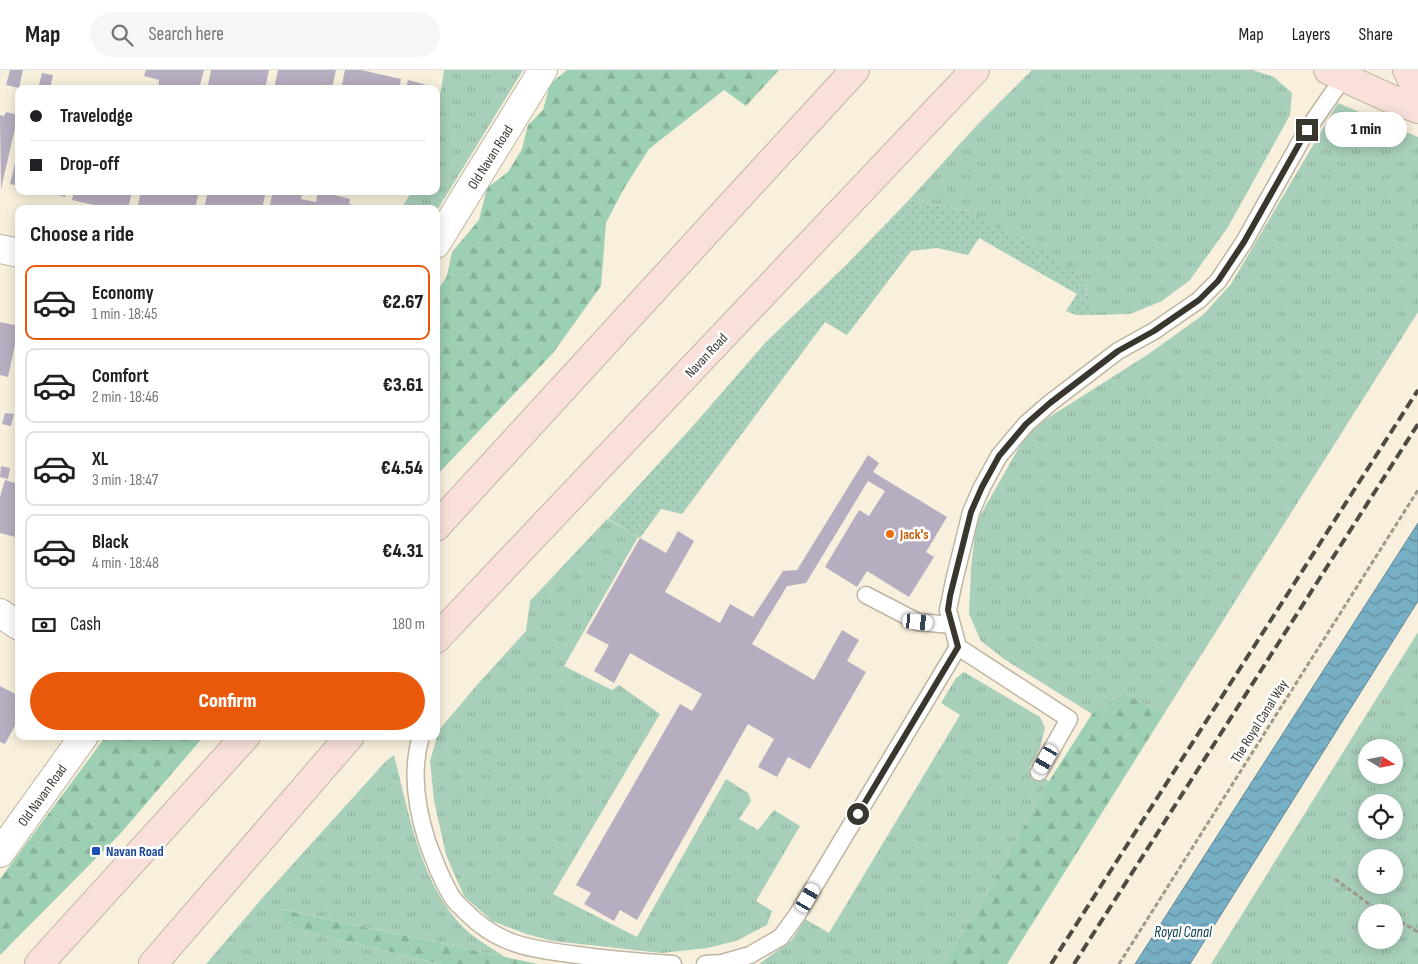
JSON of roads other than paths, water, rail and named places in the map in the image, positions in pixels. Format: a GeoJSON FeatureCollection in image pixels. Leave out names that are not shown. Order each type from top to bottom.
{"type":"FeatureCollection","features":[{"type":"Feature","properties":{"kind":"main road"},"geometry":{"type":"LineString","coordinates":[[440,523],[855,70]]}},
{"type":"Feature","properties":{"kind":"main road","name":"Navan Road"},"geometry":{"type":"LineString","coordinates":[[440,636],[975,70]]}},
{"type":"Feature","properties":{"kind":"main road"},"geometry":{"type":"LineString","coordinates":[[1407,70],[1418,92]]}},
{"type":"Feature","properties":{"kind":"main road"},"geometry":{"type":"LineString","coordinates":[[1341,73],[1418,109]]}},
{"type":"Feature","properties":{"kind":"main road"},"geometry":{"type":"LineString","coordinates":[[40,964],[242,740]]}},
{"type":"Feature","properties":{"kind":"main road"},"geometry":{"type":"LineString","coordinates":[[153,964],[347,740]]}},
{"type":"Feature","properties":{"kind":"street","name":"Old Navan Road"},"geometry":{"type":"LineString","coordinates":[[440,237],[543,70]]}},
{"type":"Feature","properties":{"kind":"street"},"geometry":{"type":"LineString","coordinates":[[0,249],[15,252]]}},
{"type":"Feature","properties":{"kind":"street"},"geometry":{"type":"LineString","coordinates":[[0,613],[15,623]]}},
{"type":"Feature","properties":{"kind":"street","name":"Old Navan Road"},"geometry":{"type":"LineString","coordinates":[[0,853],[81,740]]}},
{"type":"Feature","properties":{"kind":"lane"},"geometry":{"type":"LineString","coordinates":[[1039,772],[1069,719],[958,647],[948,610],[971,512],[999,456],[1026,424],[1050,403],[1118,351],[1154,331],[1199,300],[1218,281],[1244,242],[1341,73]]}},
{"type":"Feature","properties":{"kind":"lane"},"geometry":{"type":"LineString","coordinates":[[866,595],[918,622],[952,625]]}},
{"type":"Feature","properties":{"kind":"lane"},"geometry":{"type":"LineString","coordinates":[[705,964],[722,963],[750,955],[781,937],[798,915],[958,647]]}},
{"type":"Feature","properties":{"kind":"lane"},"geometry":{"type":"LineString","coordinates":[[420,740],[416,753],[415,778],[423,829],[436,867],[452,898],[476,923],[502,939],[528,949],[617,961],[673,964]]}},
{"type":"Feature","properties":{"kind":"water","name":"Royal Canal"},"geometry":{"type":"Polygon","coordinates":[[[1418,523],[1418,601],[1190,964],[1135,964],[1418,523]]]}},
{"type":"Feature","properties":{"kind":"railway"},"geometry":{"type":"LineString","coordinates":[[1051,964],[1418,390]]}},
{"type":"Feature","properties":{"kind":"railway"},"geometry":{"type":"LineString","coordinates":[[1074,964],[1418,424]]}},
{"type":"Feature","properties":{"kind":"place","name":"Jack's"},"geometry":{"type":"Point","coordinates":[890,534]}},
{"type":"Feature","properties":{"kind":"place","name":"Navan Road"},"geometry":{"type":"Point","coordinates":[96,851]}}]}
